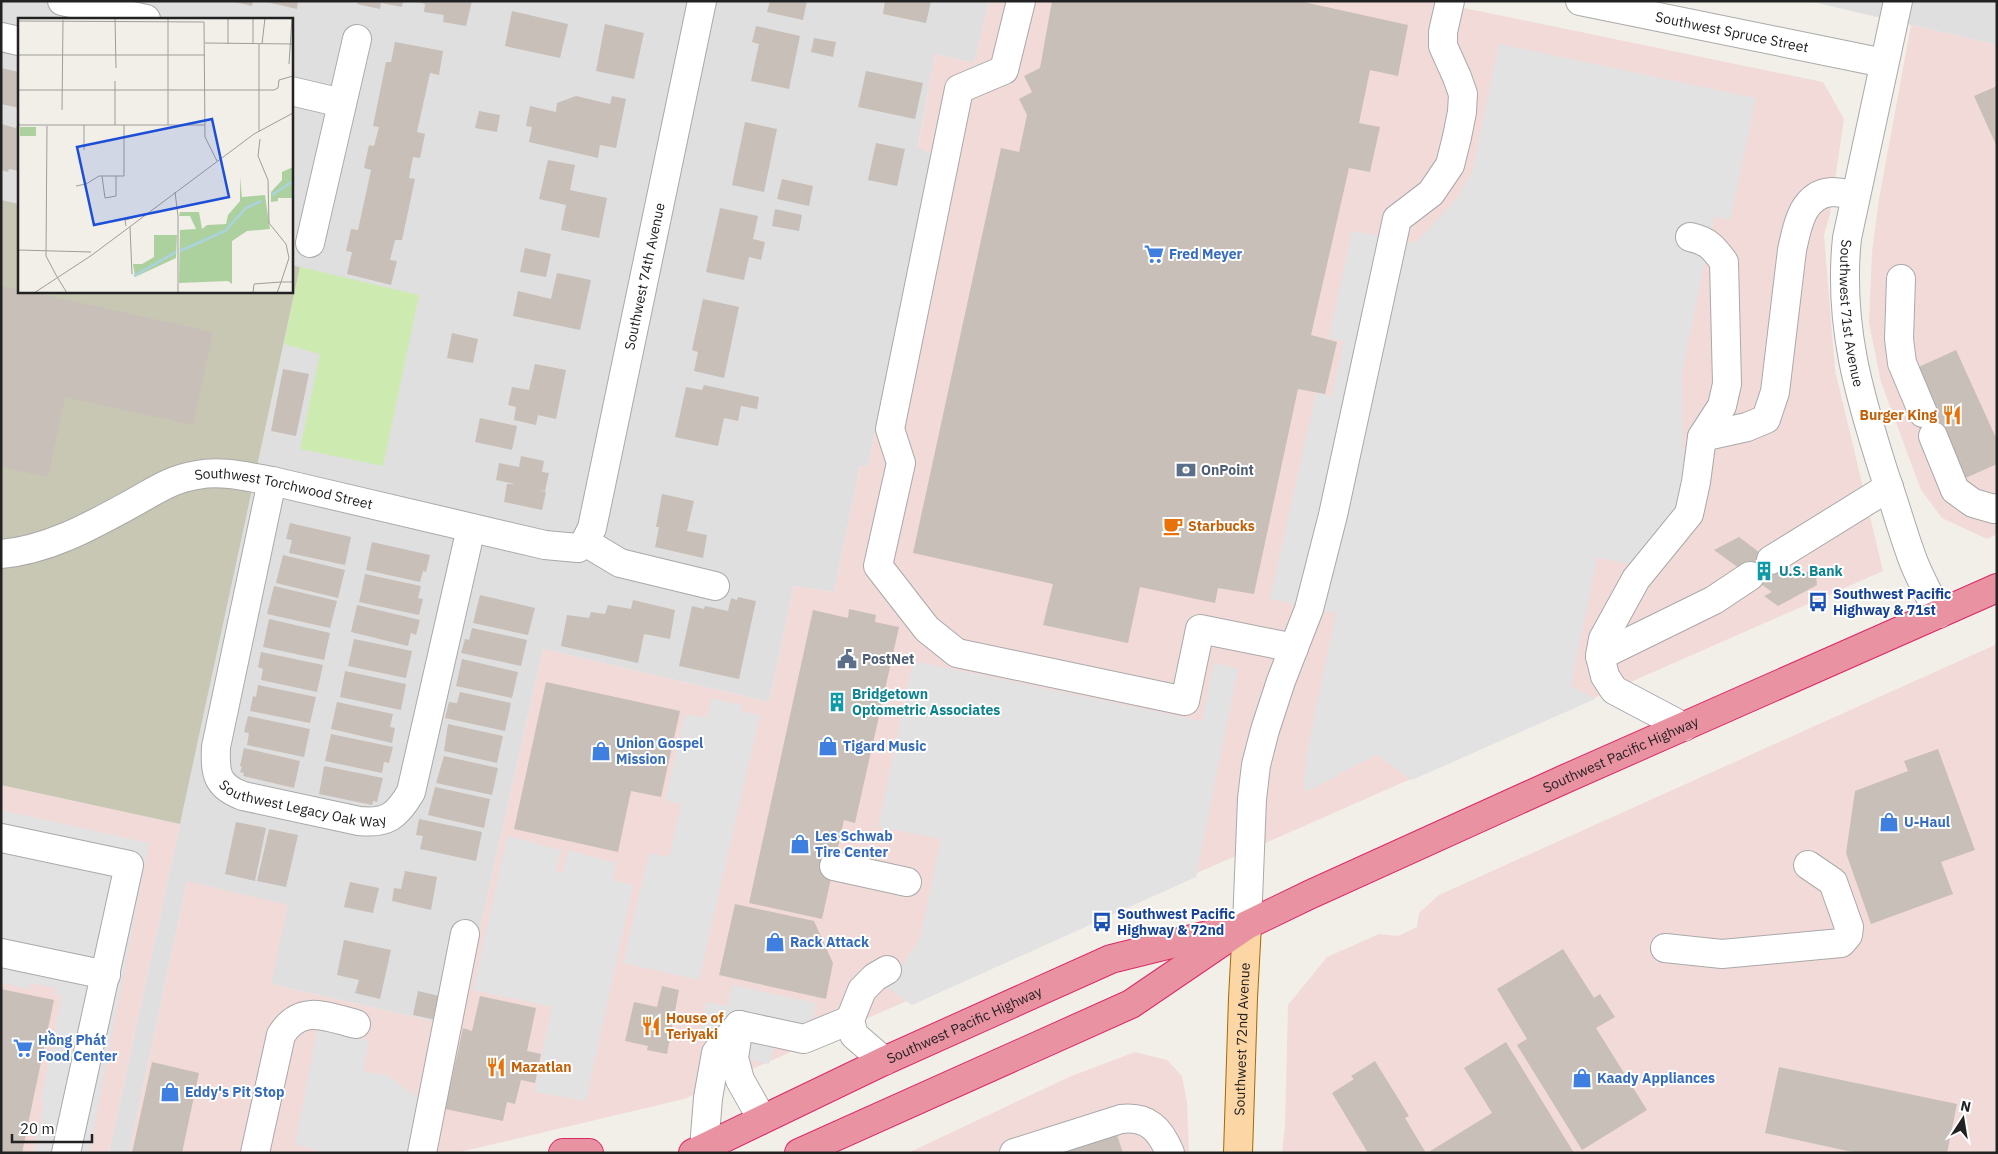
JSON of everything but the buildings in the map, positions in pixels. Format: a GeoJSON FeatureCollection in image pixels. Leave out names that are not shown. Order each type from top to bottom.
{"type":"FeatureCollection","features":[{"type":"Feature","properties":{"kind":"highway","name":"Southwest Pacific Highway"},"geometry":{"type":"LineString","coordinates":[[799,1153],[1131,1004],[1247,925],[1549,786],[1997,588]]}},
{"type":"Feature","properties":{"kind":"highway","name":"Southwest Pacific Highway"},"geometry":{"type":"LineString","coordinates":[[698,1150],[884,1061],[1111,959],[1247,925]]}},
{"type":"Feature","properties":{"kind":"highway"},"geometry":{"type":"LineString","coordinates":[[564,1153],[589,1153]]}},
{"type":"Feature","properties":{"kind":"main road","name":"Southwest 72nd Avenue"},"geometry":{"type":"LineString","coordinates":[[1238,1153],[1242,998],[1247,925]]}},
{"type":"Feature","properties":{"kind":"street"},"geometry":{"type":"LineString","coordinates":[[62,1],[141,18]]}},
{"type":"Feature","properties":{"kind":"street","name":"Southwest 74th Avenue"},"geometry":{"type":"LineString","coordinates":[[582,545],[592,528],[702,1]]}},
{"type":"Feature","properties":{"kind":"street"},"geometry":{"type":"LineString","coordinates":[[1021,1],[1004,70],[959,89],[890,429],[901,463],[878,566],[927,629],[957,653],[1157,696],[1185,701],[1200,629],[1294,648]]}},
{"type":"Feature","properties":{"kind":"street"},"geometry":{"type":"LineString","coordinates":[[1247,925],[1252,799],[1256,765],[1281,681],[1309,609],[1333,515],[1397,218],[1432,193],[1450,165],[1457,137],[1463,94],[1458,77],[1443,46],[1443,32],[1450,1]]}},
{"type":"Feature","properties":{"kind":"street","name":"Southwest Spruce Street"},"geometry":{"type":"LineString","coordinates":[[1580,1],[1884,63]]}},
{"type":"Feature","properties":{"kind":"street","name":"Southwest 71st Avenue"},"geometry":{"type":"LineString","coordinates":[[1898,1],[1855,195],[1844,265],[1846,324],[1854,370],[1866,416],[1910,555],[1938,614]]}},
{"type":"Feature","properties":{"kind":"street"},"geometry":{"type":"LineString","coordinates":[[1,37],[18,40]]}},
{"type":"Feature","properties":{"kind":"street"},"geometry":{"type":"LineString","coordinates":[[310,243],[357,40]]}},
{"type":"Feature","properties":{"kind":"street"},"geometry":{"type":"LineString","coordinates":[[292,92],[342,103]]}},
{"type":"Feature","properties":{"kind":"street"},"geometry":{"type":"LineString","coordinates":[[1702,437],[1747,427],[1766,419],[1775,392],[1792,250],[1797,226],[1804,210],[1813,200],[1824,194],[1832,192],[1855,195]]}},
{"type":"Feature","properties":{"kind":"street"},"geometry":{"type":"LineString","coordinates":[[1684,727],[1614,690],[1605,676],[1600,656],[1603,638],[1636,579],[1689,514],[1696,482],[1702,437],[1722,406],[1728,384],[1724,262],[1714,248],[1704,240],[1690,237]]}},
{"type":"Feature","properties":{"kind":"street"},"geometry":{"type":"LineString","coordinates":[[1901,279],[1899,339],[1902,364],[1955,490],[1973,503],[1994,509],[1997,508]]}},
{"type":"Feature","properties":{"kind":"street","name":"Southwest Torchwood Street"},"geometry":{"type":"LineString","coordinates":[[1,554],[22,552],[54,542],[98,522],[162,485],[197,475],[231,474],[272,481],[545,545],[582,545]]}},
{"type":"Feature","properties":{"kind":"street","name":"Southwest Legacy Oak Way"},"geometry":{"type":"LineString","coordinates":[[272,481],[216,747],[216,768],[220,782],[230,791],[243,796],[359,821],[374,822],[390,818],[403,805],[411,792],[471,528]]}},
{"type":"Feature","properties":{"kind":"street"},"geometry":{"type":"LineString","coordinates":[[1600,656],[1714,600],[1760,568],[1889,487]]}},
{"type":"Feature","properties":{"kind":"street"},"geometry":{"type":"LineString","coordinates":[[582,545],[620,564],[715,586]]}},
{"type":"Feature","properties":{"kind":"street"},"geometry":{"type":"LineString","coordinates":[[1,838],[129,865],[66,1153]]}},
{"type":"Feature","properties":{"kind":"street"},"geometry":{"type":"LineString","coordinates":[[1666,948],[1722,954],[1841,943],[1848,935],[1850,927],[1833,882],[1808,865]]}},
{"type":"Feature","properties":{"kind":"street"},"geometry":{"type":"LineString","coordinates":[[834,866],[907,882]]}},
{"type":"Feature","properties":{"kind":"street"},"geometry":{"type":"LineString","coordinates":[[422,1153],[465,934]]}},
{"type":"Feature","properties":{"kind":"street"},"geometry":{"type":"LineString","coordinates":[[1,953],[106,975]]}},
{"type":"Feature","properties":{"kind":"street"},"geometry":{"type":"LineString","coordinates":[[884,1061],[854,1035],[850,1020],[862,990],[875,977],[888,970]]}},
{"type":"Feature","properties":{"kind":"street"},"geometry":{"type":"LineString","coordinates":[[255,1153],[281,1035],[289,1023],[311,1014],[356,1024]]}},
{"type":"Feature","properties":{"kind":"street"},"geometry":{"type":"LineString","coordinates":[[738,1025],[804,1039],[850,1020]]}},
{"type":"Feature","properties":{"kind":"street"},"geometry":{"type":"LineString","coordinates":[[738,1025],[734,1058],[740,1080],[762,1119]]}},
{"type":"Feature","properties":{"kind":"street"},"geometry":{"type":"LineString","coordinates":[[698,1150],[716,1053],[738,1025]]}},
{"type":"Feature","properties":{"kind":"street"},"geometry":{"type":"LineString","coordinates":[[1014,1153],[1121,1119],[1130,1118],[1142,1120],[1155,1127],[1164,1139],[1170,1153]]}},
{"type":"Feature","properties":{"kind":"street"},"geometry":{"type":"LineString","coordinates":[[1142,1120],[1150,1132],[1150,1153]]}},
{"type":"Feature","properties":{"kind":"shaded area"},"geometry":{"type":"Polygon","coordinates":[[[1,1],[989,1],[974,63],[935,54],[918,146],[931,154],[868,467],[860,466],[834,592],[794,586],[769,702],[543,649],[458,1027],[271,984],[187,881],[129,1153],[109,1153],[300,267],[292,265],[292,18],[18,18],[18,204],[1,200],[1,1]]]}},
{"type":"Feature","properties":{"kind":"shaded area"},"geometry":{"type":"Polygon","coordinates":[[[989,1],[1430,1],[1823,82],[1844,119],[1830,214],[1824,235],[1835,370],[1883,571],[684,1099],[456,1153],[129,1153],[187,881],[288,905],[271,984],[458,1027],[543,649],[769,702],[794,586],[834,592],[860,466],[868,467],[931,154],[918,147],[935,54],[974,63],[989,1]]]}},
{"type":"Feature","properties":{"kind":"shaded area"},"geometry":{"type":"Polygon","coordinates":[[[1809,1],[1997,1],[1997,45],[1911,25],[1809,1]]]}},
{"type":"Feature","properties":{"kind":"shaded area"},"geometry":{"type":"Polygon","coordinates":[[[1911,25],[1997,45],[1997,534],[1987,539],[1942,518],[1921,490],[1881,382],[1869,323],[1872,252],[1879,199],[1911,25]]]}},
{"type":"Feature","properties":{"kind":"shaded area"},"geometry":{"type":"Polygon","coordinates":[[[1499,44],[1756,98],[1730,220],[1714,217],[1682,372],[1684,497],[1631,564],[1597,558],[1571,685],[1595,699],[1412,780],[1377,755],[1305,792],[1304,779],[1309,742],[1336,613],[1270,599],[1316,393],[1332,396],[1344,341],[1329,338],[1352,231],[1415,243],[1455,201],[1472,172],[1499,44]]]}},
{"type":"Feature","properties":{"kind":"shaded area"},"geometry":{"type":"Polygon","coordinates":[[[1,200],[18,204],[18,292],[292,292],[292,265],[300,267],[180,824],[1,785],[1,200]]]}},
{"type":"Feature","properties":{"kind":"shaded area"},"geometry":{"type":"Polygon","coordinates":[[[1997,644],[1997,1153],[1282,1153],[1285,1126],[1288,1005],[1327,957],[1379,934],[1398,936],[1417,927],[1419,913],[1439,895],[1997,644]]]}},
{"type":"Feature","properties":{"kind":"shaded area"},"geometry":{"type":"Polygon","coordinates":[[[913,661],[1202,721],[1214,663],[1238,669],[1196,877],[912,1005],[886,987],[920,939],[941,839],[878,827],[913,661]]]}},
{"type":"Feature","properties":{"kind":"shaded area"},"geometry":{"type":"Polygon","coordinates":[[[712,698],[742,705],[740,711],[760,715],[699,980],[623,963],[649,853],[669,857],[681,804],[665,800],[685,714],[706,718],[712,698]]]}},
{"type":"Feature","properties":{"kind":"shaded area"},"geometry":{"type":"Polygon","coordinates":[[[1,785],[180,824],[109,1153],[1,1153],[1,785]]]}},
{"type":"Feature","properties":{"kind":"shaded area"},"geometry":{"type":"Polygon","coordinates":[[[1,810],[149,843],[89,1153],[33,1153],[44,1103],[41,1101],[62,996],[55,994],[56,988],[31,983],[29,989],[1,983],[1,810]]]}},
{"type":"Feature","properties":{"kind":"shaded area"},"geometry":{"type":"Polygon","coordinates":[[[507,836],[561,850],[555,872],[563,873],[568,850],[616,863],[613,880],[633,885],[586,1101],[534,1092],[552,1007],[473,990],[507,836]]]}},
{"type":"Feature","properties":{"kind":"shaded area"},"geometry":{"type":"Polygon","coordinates":[[[732,985],[816,1003],[807,1050],[800,1052],[774,1046],[769,1064],[748,1059],[752,1041],[747,1043],[700,1033],[706,1002],[727,1006],[732,985]]]}},
{"type":"Feature","properties":{"kind":"shaded area"},"geometry":{"type":"Polygon","coordinates":[[[317,1030],[369,1040],[363,1071],[383,1075],[384,1073],[423,1101],[411,1153],[317,1153],[317,1150],[295,1145],[317,1030]]]}},
{"type":"Feature","properties":{"kind":"shaded area"},"geometry":{"type":"Polygon","coordinates":[[[1135,1052],[1167,1060],[1182,1076],[1187,1103],[1189,1153],[908,1153],[1069,1077],[1135,1052]]]}},
{"type":"Feature","properties":{"kind":"green space"},"geometry":{"type":"Polygon","coordinates":[[[300,267],[419,295],[383,466],[300,449],[320,354],[284,344],[300,267]]]}},
{"type":"Feature","properties":{"kind":"place","name":"Fred Meyer"},"geometry":{"type":"Point","coordinates":[1154,254]}},
{"type":"Feature","properties":{"kind":"place","name":"Burger King"},"geometry":{"type":"Point","coordinates":[1952,415]}},
{"type":"Feature","properties":{"kind":"place","name":"OnPoint"},"geometry":{"type":"Point","coordinates":[1186,470]}},
{"type":"Feature","properties":{"kind":"place","name":"Starbucks"},"geometry":{"type":"Point","coordinates":[1173,526]}},
{"type":"Feature","properties":{"kind":"place","name":"U.S. Bank"},"geometry":{"type":"Point","coordinates":[1764,571]}},
{"type":"Feature","properties":{"kind":"place","name":"Southwest Pacific Highway & 71st"},"geometry":{"type":"Point","coordinates":[1818,602]}},
{"type":"Feature","properties":{"kind":"place","name":"PostNet"},"geometry":{"type":"Point","coordinates":[847,659]}},
{"type":"Feature","properties":{"kind":"place","name":"Bridgetown Optometric Associates"},"geometry":{"type":"Point","coordinates":[837,702]}},
{"type":"Feature","properties":{"kind":"place","name":"Tigard Music"},"geometry":{"type":"Point","coordinates":[828,746]}},
{"type":"Feature","properties":{"kind":"place","name":"Union Gospel Mission"},"geometry":{"type":"Point","coordinates":[601,751]}},
{"type":"Feature","properties":{"kind":"place","name":"U-Haul"},"geometry":{"type":"Point","coordinates":[1889,822]}},
{"type":"Feature","properties":{"kind":"place","name":"Les Schwab Tire Center"},"geometry":{"type":"Point","coordinates":[800,844]}},
{"type":"Feature","properties":{"kind":"place","name":"Southwest Pacific Highway & 72nd"},"geometry":{"type":"Point","coordinates":[1102,922]}},
{"type":"Feature","properties":{"kind":"place","name":"Rack Attack"},"geometry":{"type":"Point","coordinates":[775,942]}},
{"type":"Feature","properties":{"kind":"place","name":"House of Teriyaki"},"geometry":{"type":"Point","coordinates":[651,1026]}},
{"type":"Feature","properties":{"kind":"place","name":"Hồng Phát Food Center"},"geometry":{"type":"Point","coordinates":[23,1048]}},
{"type":"Feature","properties":{"kind":"place","name":"Mazatlan"},"geometry":{"type":"Point","coordinates":[496,1067]}},
{"type":"Feature","properties":{"kind":"place","name":"Kaady Appliances"},"geometry":{"type":"Point","coordinates":[1582,1078]}},
{"type":"Feature","properties":{"kind":"place","name":"Eddy's Pit Stop"},"geometry":{"type":"Point","coordinates":[170,1092]}}]}
